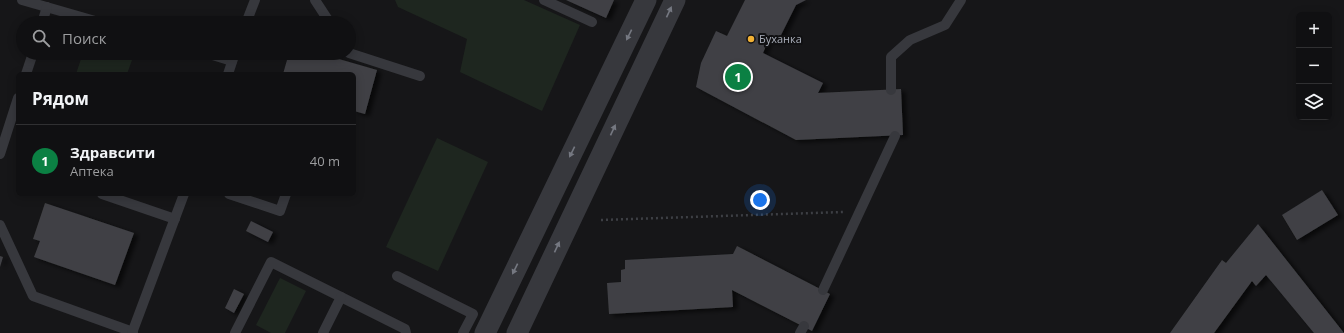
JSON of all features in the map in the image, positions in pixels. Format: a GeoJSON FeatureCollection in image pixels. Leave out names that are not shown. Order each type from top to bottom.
{"type":"FeatureCollection","features":[{"type":"Feature","properties":{"kind":"street"},"geometry":{"type":"LineString","coordinates":[[484,333],[646,0]]}},
{"type":"Feature","properties":{"kind":"street"},"geometry":{"type":"LineString","coordinates":[[517,333],[675,0]]}},
{"type":"Feature","properties":{"kind":"lane"},"geometry":{"type":"LineString","coordinates":[[22,0],[78,16]]}},
{"type":"Feature","properties":{"kind":"lane"},"geometry":{"type":"LineString","coordinates":[[249,16],[255,0]]}},
{"type":"Feature","properties":{"kind":"lane"},"geometry":{"type":"LineString","coordinates":[[314,0],[325,16]]}},
{"type":"Feature","properties":{"kind":"lane"},"geometry":{"type":"LineString","coordinates":[[544,0],[592,22]]}},
{"type":"Feature","properties":{"kind":"lane"},"geometry":{"type":"LineString","coordinates":[[891,90],[891,57],[910,40],[945,25],[961,0]]}},
{"type":"Feature","properties":{"kind":"lane"},"geometry":{"type":"LineString","coordinates":[[44,16],[47,7]]}},
{"type":"Feature","properties":{"kind":"lane"},"geometry":{"type":"LineString","coordinates":[[356,55],[420,76]]}},
{"type":"Feature","properties":{"kind":"lane"},"geometry":{"type":"LineString","coordinates":[[27,72],[31,60]]}},
{"type":"Feature","properties":{"kind":"lane"},"geometry":{"type":"LineString","coordinates":[[229,72],[233,60]]}},
{"type":"Feature","properties":{"kind":"lane"},"geometry":{"type":"LineString","coordinates":[[0,154],[16,104]]}},
{"type":"Feature","properties":{"kind":"lane"},"geometry":{"type":"LineString","coordinates":[[823,290],[895,136]]}},
{"type":"Feature","properties":{"kind":"lane"},"geometry":{"type":"LineString","coordinates":[[108,196],[175,219]]}},
{"type":"Feature","properties":{"kind":"lane"},"geometry":{"type":"LineString","coordinates":[[0,226],[33,296],[133,332],[183,196]]}},
{"type":"Feature","properties":{"kind":"lane"},"geometry":{"type":"LineString","coordinates":[[235,196],[280,211],[285,196]]}},
{"type":"Feature","properties":{"kind":"lane"},"geometry":{"type":"LineString","coordinates":[[235,333],[271,262],[405,329],[406,333]]}},
{"type":"Feature","properties":{"kind":"lane"},"geometry":{"type":"LineString","coordinates":[[397,276],[473,314],[463,333]]}},
{"type":"Feature","properties":{"kind":"lane"},"geometry":{"type":"LineString","coordinates":[[323,333],[341,297]]}},
{"type":"Feature","properties":{"kind":"path"},"geometry":{"type":"LineString","coordinates":[[601,220],[860,212]]}},
{"type":"Feature","properties":{"kind":"shaded area"},"geometry":{"type":"Polygon","coordinates":[[[395,0],[524,0],[580,25],[542,111],[460,72],[467,39],[398,7],[395,0]]]}},
{"type":"Feature","properties":{"kind":"shaded area"},"geometry":{"type":"Polygon","coordinates":[[[81,60],[132,60],[128,72],[77,72],[81,60]]]}},
{"type":"Feature","properties":{"kind":"shaded area"},"geometry":{"type":"Polygon","coordinates":[[[437,138],[488,162],[438,271],[386,247],[437,138]]]}},
{"type":"Feature","properties":{"kind":"shaded area"},"geometry":{"type":"Polygon","coordinates":[[[280,278],[306,291],[285,333],[271,333],[256,325],[280,278]]]}},
{"type":"Feature","properties":{"kind":"building"},"geometry":{"type":"Polygon","coordinates":[[[566,0],[614,0],[606,18],[566,0]]]}},
{"type":"Feature","properties":{"kind":"building"},"geometry":{"type":"Polygon","coordinates":[[[745,0],[806,0],[796,5],[777,43],[769,39],[763,53],[823,83],[818,93],[901,89],[903,135],[796,140],[696,87],[701,63],[716,31],[727,36],[745,0]]]}},
{"type":"Feature","properties":{"kind":"building"},"geometry":{"type":"Polygon","coordinates":[[[287,60],[342,60],[377,70],[365,114],[356,112],[356,72],[284,72],[287,60]]]}},
{"type":"Feature","properties":{"kind":"building"},"geometry":{"type":"Polygon","coordinates":[[[1322,190],[1338,215],[1297,240],[1282,215],[1322,190]]]}},
{"type":"Feature","properties":{"kind":"building"},"geometry":{"type":"Polygon","coordinates":[[[45,203],[134,233],[115,285],[34,257],[40,241],[33,239],[45,203]]]}},
{"type":"Feature","properties":{"kind":"building"},"geometry":{"type":"Polygon","coordinates":[[[251,221],[273,232],[268,242],[246,231],[251,221]]]}},
{"type":"Feature","properties":{"kind":"building"},"geometry":{"type":"Polygon","coordinates":[[[1258,224],[1344,333],[1314,333],[1266,275],[1256,286],[1252,281],[1214,333],[1170,333],[1222,260],[1226,263],[1258,224]]]}},
{"type":"Feature","properties":{"kind":"building"},"geometry":{"type":"Polygon","coordinates":[[[737,246],[830,294],[812,331],[732,290],[733,307],[609,314],[607,283],[621,282],[621,270],[625,269],[625,260],[733,254],[737,246]]]}},
{"type":"Feature","properties":{"kind":"building"},"geometry":{"type":"Polygon","coordinates":[[[0,256],[3,257],[0,267],[0,256]]]}},
{"type":"Feature","properties":{"kind":"building"},"geometry":{"type":"Polygon","coordinates":[[[234,289],[244,294],[234,313],[225,308],[234,289]]]}},
{"type":"Feature","properties":{"kind":"place","name":"Буханка"},"geometry":{"type":"Point","coordinates":[751,39]}},
{"type":"Feature","properties":{"kind":"place","name":"Здравсити"},"geometry":{"type":"Point","coordinates":[738,77]}}]}
